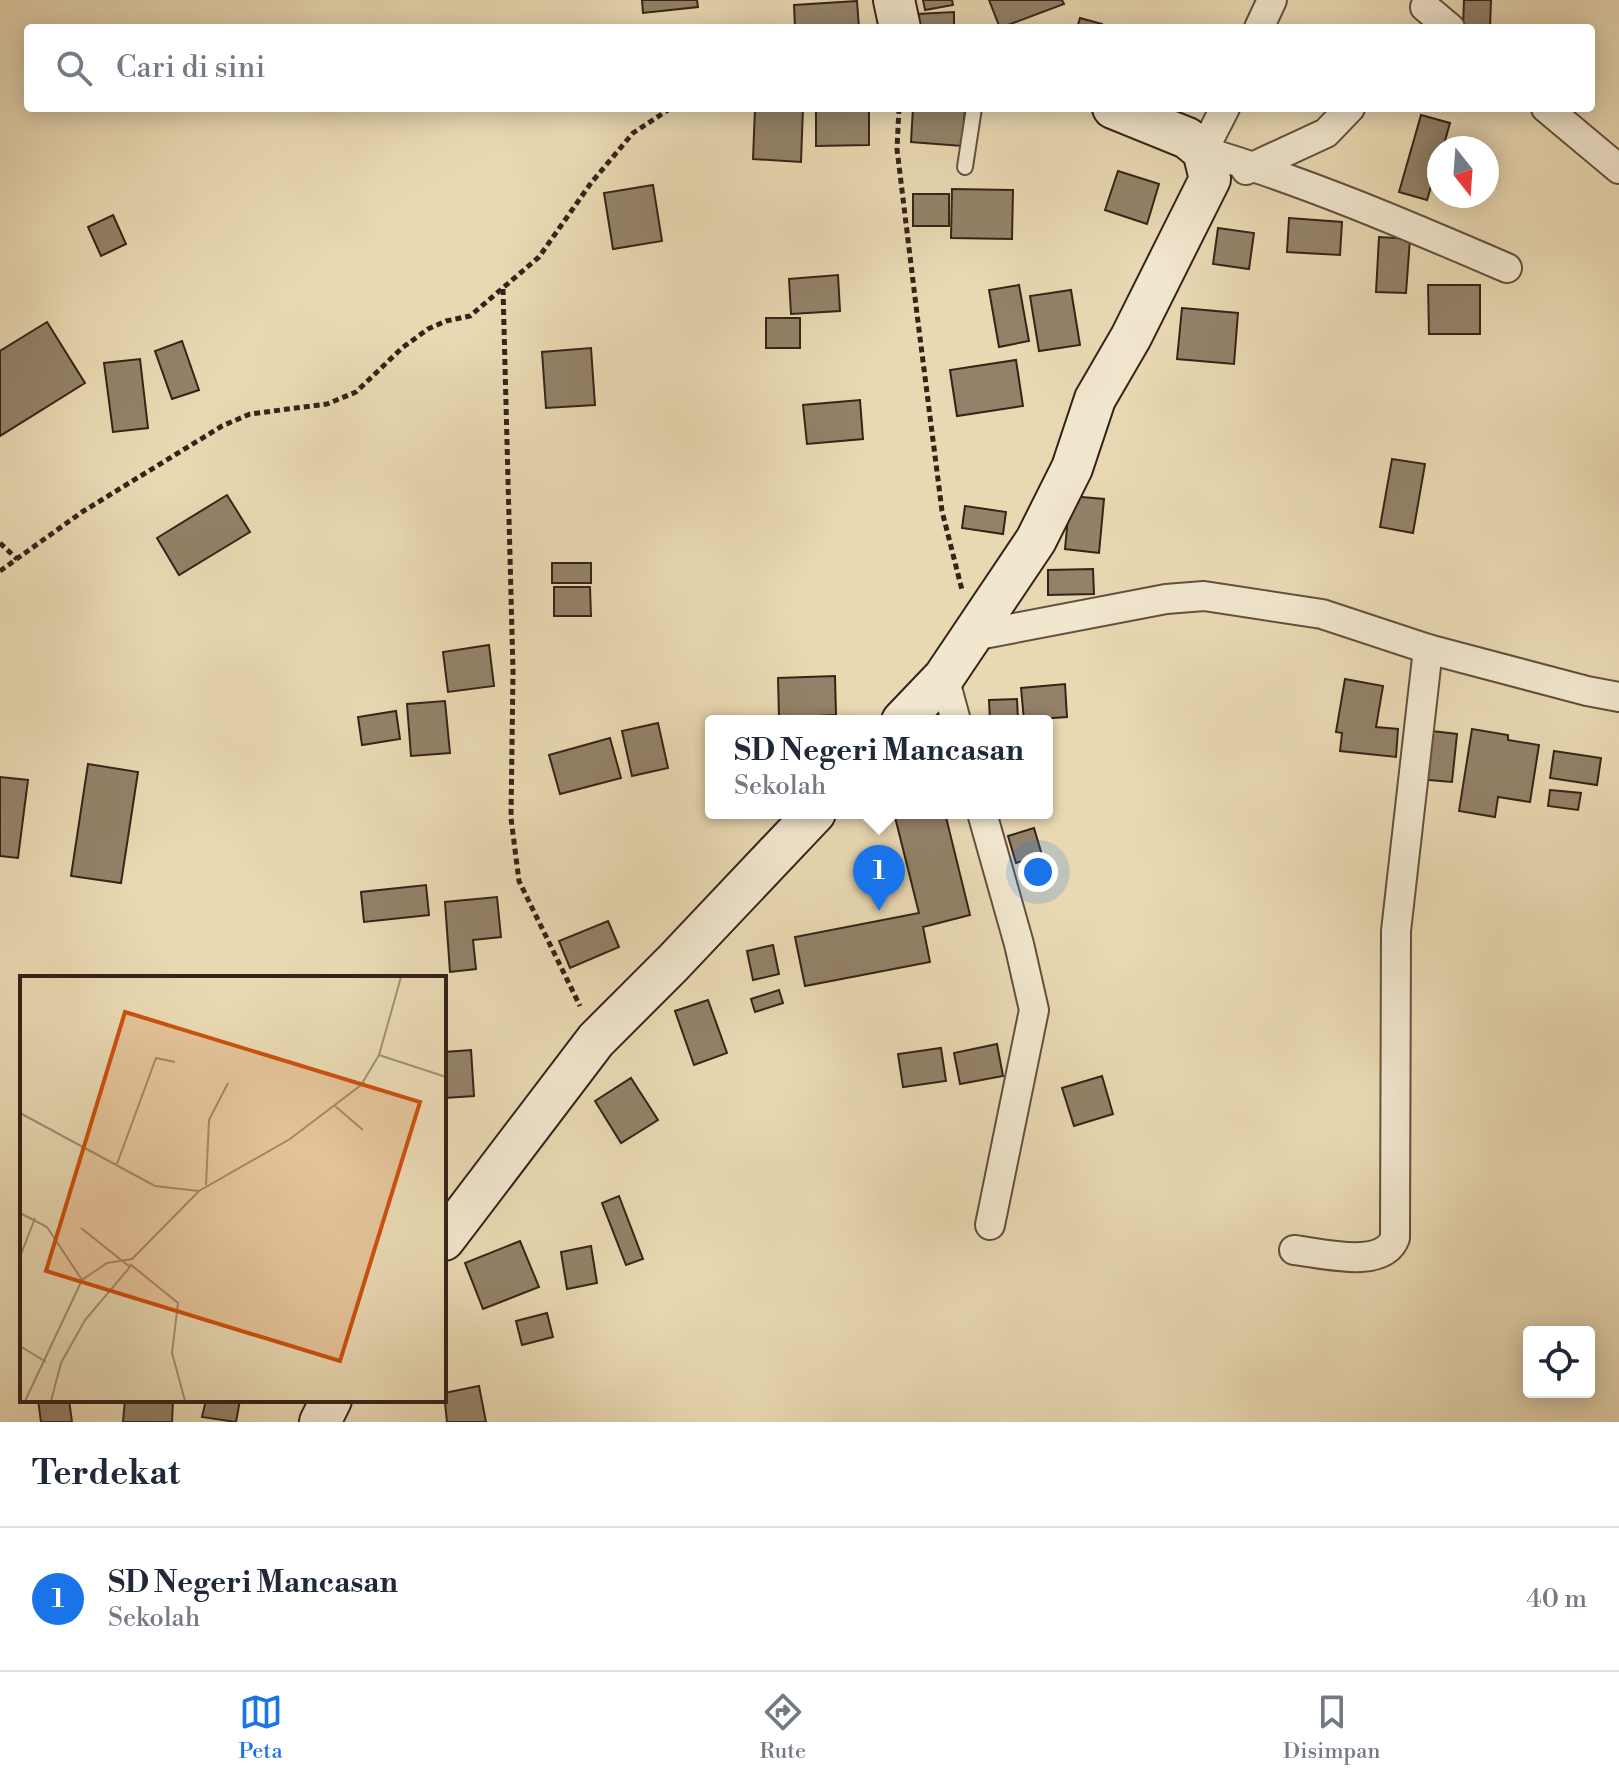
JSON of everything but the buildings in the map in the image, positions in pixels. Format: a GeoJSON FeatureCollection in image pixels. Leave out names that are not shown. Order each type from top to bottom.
{"type":"FeatureCollection","features":[{"type":"Feature","properties":{"kind":"street"},"geometry":{"type":"LineString","coordinates":[[894,0],[899,24]]}},
{"type":"Feature","properties":{"kind":"street"},"geometry":{"type":"LineString","coordinates":[[1261,24],[1272,0]]}},
{"type":"Feature","properties":{"kind":"street"},"geometry":{"type":"LineString","coordinates":[[1421,12],[1443,24]]}},
{"type":"Feature","properties":{"kind":"street"},"geometry":{"type":"LineString","coordinates":[[1123,112],[1187,138],[1203,151],[1253,166],[1390,217],[1507,268]]}},
{"type":"Feature","properties":{"kind":"street"},"geometry":{"type":"LineString","coordinates":[[908,715],[944,677],[1036,540],[1072,468],[1095,399],[1131,337],[1204,194],[1210,179],[1203,151],[1223,112]]}},
{"type":"Feature","properties":{"kind":"street"},"geometry":{"type":"LineString","coordinates":[[1204,194],[1253,166],[1326,133],[1346,112]]}},
{"type":"Feature","properties":{"kind":"street"},"geometry":{"type":"LineString","coordinates":[[1551,112],[1619,169]]}},
{"type":"Feature","properties":{"kind":"street"},"geometry":{"type":"LineString","coordinates":[[973,636],[1166,599],[1204,596],[1322,614],[1428,649],[1619,697]]}},
{"type":"Feature","properties":{"kind":"street"},"geometry":{"type":"LineString","coordinates":[[1294,1250],[1363,1258],[1388,1251],[1395,1238],[1396,931],[1428,649]]}},
{"type":"Feature","properties":{"kind":"street"},"geometry":{"type":"LineString","coordinates":[[944,677],[954,715]]}},
{"type":"Feature","properties":{"kind":"street"},"geometry":{"type":"LineString","coordinates":[[446,1237],[596,1040],[809,819]]}},
{"type":"Feature","properties":{"kind":"street"},"geometry":{"type":"LineString","coordinates":[[984,819],[1034,1010],[990,1225]]}},
{"type":"Feature","properties":{"kind":"street"},"geometry":{"type":"LineString","coordinates":[[320,1422],[330,1402]]}},
{"type":"Feature","properties":{"kind":"lane"},"geometry":{"type":"LineString","coordinates":[[965,167],[973,112]]}},
{"type":"Feature","properties":{"kind":"path"},"geometry":{"type":"LineString","coordinates":[[0,571],[82,512],[222,426],[250,414],[327,404],[356,392],[415,338],[446,321],[470,316],[539,257],[591,183],[633,133],[665,112]]}},
{"type":"Feature","properties":{"kind":"path"},"geometry":{"type":"LineString","coordinates":[[899,112],[897,149],[942,511],[973,636]]}},
{"type":"Feature","properties":{"kind":"path"},"geometry":{"type":"LineString","coordinates":[[503,289],[513,671],[511,818],[519,881],[596,1040]]}},
{"type":"Feature","properties":{"kind":"path"},"geometry":{"type":"LineString","coordinates":[[0,543],[17,559]]}},
{"type":"Feature","properties":{"kind":"place","name":"SD Negeri Mancasan"},"geometry":{"type":"Point","coordinates":[879,911]}}]}
